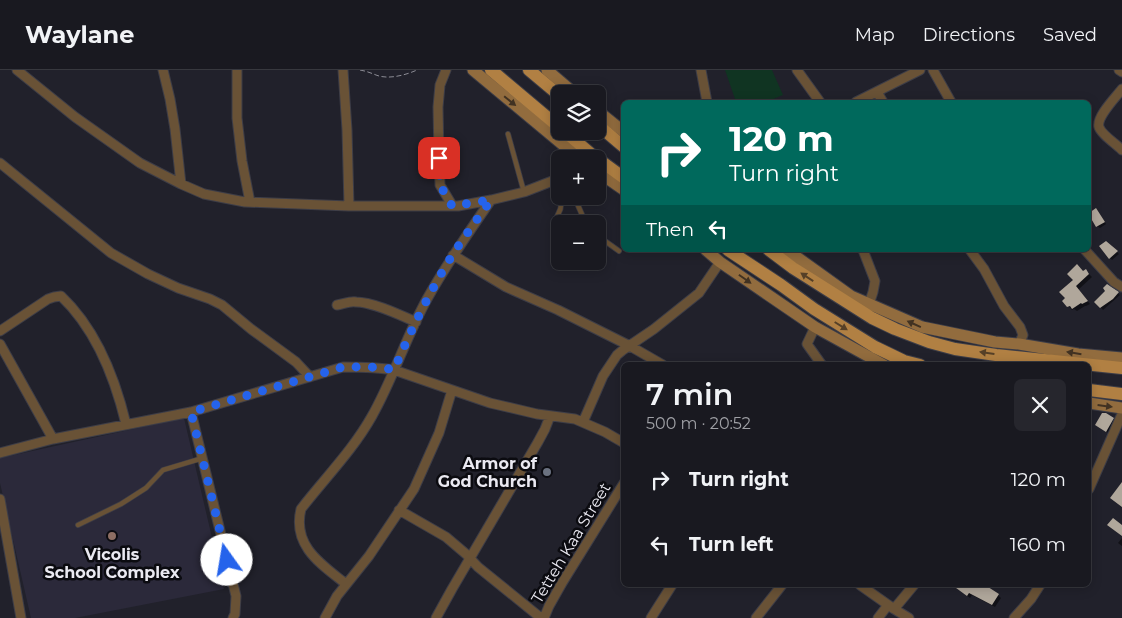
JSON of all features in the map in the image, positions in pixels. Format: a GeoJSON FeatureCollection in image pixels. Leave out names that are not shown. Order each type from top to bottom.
{"type":"FeatureCollection","features":[{"type":"Feature","properties":{"kind":"main road"},"geometry":{"type":"LineString","coordinates":[[529,70],[551,88]]}},
{"type":"Feature","properties":{"kind":"main road"},"geometry":{"type":"LineString","coordinates":[[495,78],[551,121]]}},
{"type":"Feature","properties":{"kind":"main road"},"geometry":{"type":"LineString","coordinates":[[606,132],[621,145]]}},
{"type":"Feature","properties":{"kind":"main road"},"geometry":{"type":"LineString","coordinates":[[575,140],[586,150]]}},
{"type":"Feature","properties":{"kind":"main road"},"geometry":{"type":"LineString","coordinates":[[606,165],[621,176]]}},
{"type":"Feature","properties":{"kind":"main road"},"geometry":{"type":"LineString","coordinates":[[731,252],[875,347],[910,362]]}},
{"type":"Feature","properties":{"kind":"main road"},"geometry":{"type":"LineString","coordinates":[[772,252],[793,268],[872,318],[929,342],[955,349],[1064,362]]}},
{"type":"Feature","properties":{"kind":"main road"},"geometry":{"type":"LineString","coordinates":[[814,308],[822,303],[828,291]]}},
{"type":"Feature","properties":{"kind":"main road"},"geometry":{"type":"LineString","coordinates":[[1091,365],[1122,368]]}},
{"type":"Feature","properties":{"kind":"main road"},"geometry":{"type":"LineString","coordinates":[[1091,390],[1122,394]]}},
{"type":"Feature","properties":{"kind":"street"},"geometry":{"type":"LineString","coordinates":[[17,70],[75,117],[140,163],[204,194],[250,202],[349,206],[452,206],[491,200],[524,192],[551,182]]}},
{"type":"Feature","properties":{"kind":"street"},"geometry":{"type":"LineString","coordinates":[[163,70],[176,129],[181,184]]}},
{"type":"Feature","properties":{"kind":"street"},"geometry":{"type":"LineString","coordinates":[[237,70],[237,118],[242,161],[250,202]]}},
{"type":"Feature","properties":{"kind":"street"},"geometry":{"type":"LineString","coordinates":[[343,70],[347,122],[349,206]]}},
{"type":"Feature","properties":{"kind":"street"},"geometry":{"type":"LineString","coordinates":[[446,70],[440,85],[438,150],[440,185],[452,206]]}},
{"type":"Feature","properties":{"kind":"street"},"geometry":{"type":"LineString","coordinates":[[473,70],[495,78],[571,150]]}},
{"type":"Feature","properties":{"kind":"street"},"geometry":{"type":"LineString","coordinates":[[547,70],[565,85]]}},
{"type":"Feature","properties":{"kind":"street"},"geometry":{"type":"LineString","coordinates":[[701,70],[707,100]]}},
{"type":"Feature","properties":{"kind":"street"},"geometry":{"type":"LineString","coordinates":[[797,70],[819,100]]}},
{"type":"Feature","properties":{"kind":"street"},"geometry":{"type":"LineString","coordinates":[[860,100],[920,70]]}},
{"type":"Feature","properties":{"kind":"street"},"geometry":{"type":"LineString","coordinates":[[933,70],[950,100]]}},
{"type":"Feature","properties":{"kind":"street"},"geometry":{"type":"LineString","coordinates":[[1122,89],[1103,112],[1098,123],[1099,128],[1122,150]]}},
{"type":"Feature","properties":{"kind":"street"},"geometry":{"type":"LineString","coordinates":[[877,92],[882,100]]}},
{"type":"Feature","properties":{"kind":"street"},"geometry":{"type":"LineString","coordinates":[[606,117],[621,130]]}},
{"type":"Feature","properties":{"kind":"street"},"geometry":{"type":"LineString","coordinates":[[0,163],[111,253],[148,274],[222,305],[251,330],[296,362],[310,377]]}},
{"type":"Feature","properties":{"kind":"street"},"geometry":{"type":"LineString","coordinates":[[606,178],[621,188]]}},
{"type":"Feature","properties":{"kind":"street"},"geometry":{"type":"LineString","coordinates":[[346,584],[314,558],[304,545],[298,519],[301,509],[356,443],[373,416],[427,300],[453,254],[491,200]]}},
{"type":"Feature","properties":{"kind":"street"},"geometry":{"type":"LineString","coordinates":[[708,252],[720,262],[816,327],[879,362]]}},
{"type":"Feature","properties":{"kind":"street"},"geometry":{"type":"LineString","coordinates":[[790,252],[851,296],[922,327],[996,342],[1078,354],[1122,358]]}},
{"type":"Feature","properties":{"kind":"street"},"geometry":{"type":"LineString","coordinates":[[864,252],[875,281],[870,304]]}},
{"type":"Feature","properties":{"kind":"street"},"geometry":{"type":"LineString","coordinates":[[971,252],[984,269],[1004,306],[1020,327],[1023,335],[1019,344]]}},
{"type":"Feature","properties":{"kind":"street"},"geometry":{"type":"LineString","coordinates":[[1087,252],[1114,282],[1122,287]]}},
{"type":"Feature","properties":{"kind":"street"},"geometry":{"type":"LineString","coordinates":[[453,254],[506,287],[558,310],[658,362]]}},
{"type":"Feature","properties":{"kind":"street"},"geometry":{"type":"LineString","coordinates":[[582,422],[603,376],[617,355],[654,329],[699,293],[720,262]]}},
{"type":"Feature","properties":{"kind":"street"},"geometry":{"type":"LineString","coordinates":[[0,331],[48,299],[61,296],[72,306],[86,325],[108,366],[120,396],[126,424]]}},
{"type":"Feature","properties":{"kind":"street"},"geometry":{"type":"LineString","coordinates":[[337,305],[356,302],[367,304],[393,311],[416,322]]}},
{"type":"Feature","properties":{"kind":"street"},"geometry":{"type":"LineString","coordinates":[[816,327],[807,344],[820,362]]}},
{"type":"Feature","properties":{"kind":"street"},"geometry":{"type":"LineString","coordinates":[[0,344],[53,439]]}},
{"type":"Feature","properties":{"kind":"street"},"geometry":{"type":"LineString","coordinates":[[0,453],[53,439],[191,412],[343,367],[386,368],[490,403],[537,414],[575,418],[621,441]]}},
{"type":"Feature","properties":{"kind":"street"},"geometry":{"type":"LineString","coordinates":[[325,618],[336,596],[369,556],[414,489],[439,433],[452,390]]}},
{"type":"Feature","properties":{"kind":"street"},"geometry":{"type":"LineString","coordinates":[[1091,404],[1122,408]]}},
{"type":"Feature","properties":{"kind":"street"},"geometry":{"type":"LineString","coordinates":[[191,412],[236,596],[233,618]]}},
{"type":"Feature","properties":{"kind":"street"},"geometry":{"type":"LineString","coordinates":[[1091,484],[1122,414]]}},
{"type":"Feature","properties":{"kind":"street"},"geometry":{"type":"LineString","coordinates":[[436,618],[538,442],[550,416]]}},
{"type":"Feature","properties":{"kind":"street","name":"Tetteh Kaa Street"},"geometry":{"type":"LineString","coordinates":[[543,618],[562,583],[621,488]]}},
{"type":"Feature","properties":{"kind":"street"},"geometry":{"type":"LineString","coordinates":[[0,499],[21,618]]}},
{"type":"Feature","properties":{"kind":"street"},"geometry":{"type":"LineString","coordinates":[[399,510],[446,536],[478,567],[543,618]]}},
{"type":"Feature","properties":{"kind":"street"},"geometry":{"type":"LineString","coordinates":[[652,618],[671,587]]}},
{"type":"Feature","properties":{"kind":"street"},"geometry":{"type":"LineString","coordinates":[[756,618],[780,587]]}},
{"type":"Feature","properties":{"kind":"street"},"geometry":{"type":"LineString","coordinates":[[863,587],[909,618]]}},
{"type":"Feature","properties":{"kind":"street"},"geometry":{"type":"LineString","coordinates":[[878,618],[912,587]]}},
{"type":"Feature","properties":{"kind":"street"},"geometry":{"type":"LineString","coordinates":[[1014,618],[1039,587]]}},
{"type":"Feature","properties":{"kind":"lane"},"geometry":{"type":"LineString","coordinates":[[508,134],[524,192]]}},
{"type":"Feature","properties":{"kind":"lane"},"geometry":{"type":"LineString","coordinates":[[606,242],[619,251]]}},
{"type":"Feature","properties":{"kind":"lane"},"geometry":{"type":"LineString","coordinates":[[78,525],[121,504],[146,488],[163,470],[202,458]]}},
{"type":"Feature","properties":{"kind":"path"},"geometry":{"type":"LineString","coordinates":[[360,70],[385,77],[417,70]]}},
{"type":"Feature","properties":{"kind":"shaded area","name":"Vicolis School Complex"},"geometry":{"type":"Polygon","coordinates":[[[184,418],[224,589],[75,618],[31,618],[0,483],[0,458],[184,418]]]}},
{"type":"Feature","properties":{"kind":"green space"},"geometry":{"type":"Polygon","coordinates":[[[725,70],[772,70],[783,95],[771,100],[735,100],[725,70]]]}},
{"type":"Feature","properties":{"kind":"building"},"geometry":{"type":"Polygon","coordinates":[[[1096,208],[1105,222],[1096,227],[1091,218],[1091,212],[1096,208]]]}},
{"type":"Feature","properties":{"kind":"building"},"geometry":{"type":"Polygon","coordinates":[[[1106,241],[1118,251],[1109,259],[1099,246],[1106,241]]]}},
{"type":"Feature","properties":{"kind":"building"},"geometry":{"type":"Polygon","coordinates":[[[1077,264],[1083,271],[1086,269],[1089,274],[1076,286],[1088,301],[1072,309],[1070,306],[1067,307],[1062,301],[1065,298],[1059,292],[1073,280],[1067,274],[1077,264]]]}},
{"type":"Feature","properties":{"kind":"building"},"geometry":{"type":"Polygon","coordinates":[[[1107,284],[1119,292],[1100,308],[1094,302],[1105,291],[1103,288],[1107,284]]]}},
{"type":"Feature","properties":{"kind":"building"},"geometry":{"type":"Polygon","coordinates":[[[1102,413],[1106,413],[1114,418],[1106,432],[1095,425],[1102,413]]]}},
{"type":"Feature","properties":{"kind":"building"},"geometry":{"type":"Polygon","coordinates":[[[1122,482],[1122,507],[1110,498],[1122,482]]]}},
{"type":"Feature","properties":{"kind":"building"},"geometry":{"type":"Polygon","coordinates":[[[1113,518],[1122,525],[1122,536],[1107,525],[1113,518]]]}},
{"type":"Feature","properties":{"kind":"building"},"geometry":{"type":"Polygon","coordinates":[[[955,587],[988,587],[999,594],[992,605],[969,593],[967,596],[955,587]]]}},
{"type":"Feature","properties":{"kind":"place","name":"Armor of God Church"},"geometry":{"type":"Point","coordinates":[547,472]}},
{"type":"Feature","properties":{"kind":"place","name":"Vicolis School Complex"},"geometry":{"type":"Point","coordinates":[112,536]}},
{"type":"Feature","properties":{"kind":"route"},"geometry":{"type":"LineString","coordinates":[[227,560],[191,412],[343,367],[386,368],[394,370],[409,335],[453,254],[491,200],[452,206],[440,185],[439,158]]}}]}
